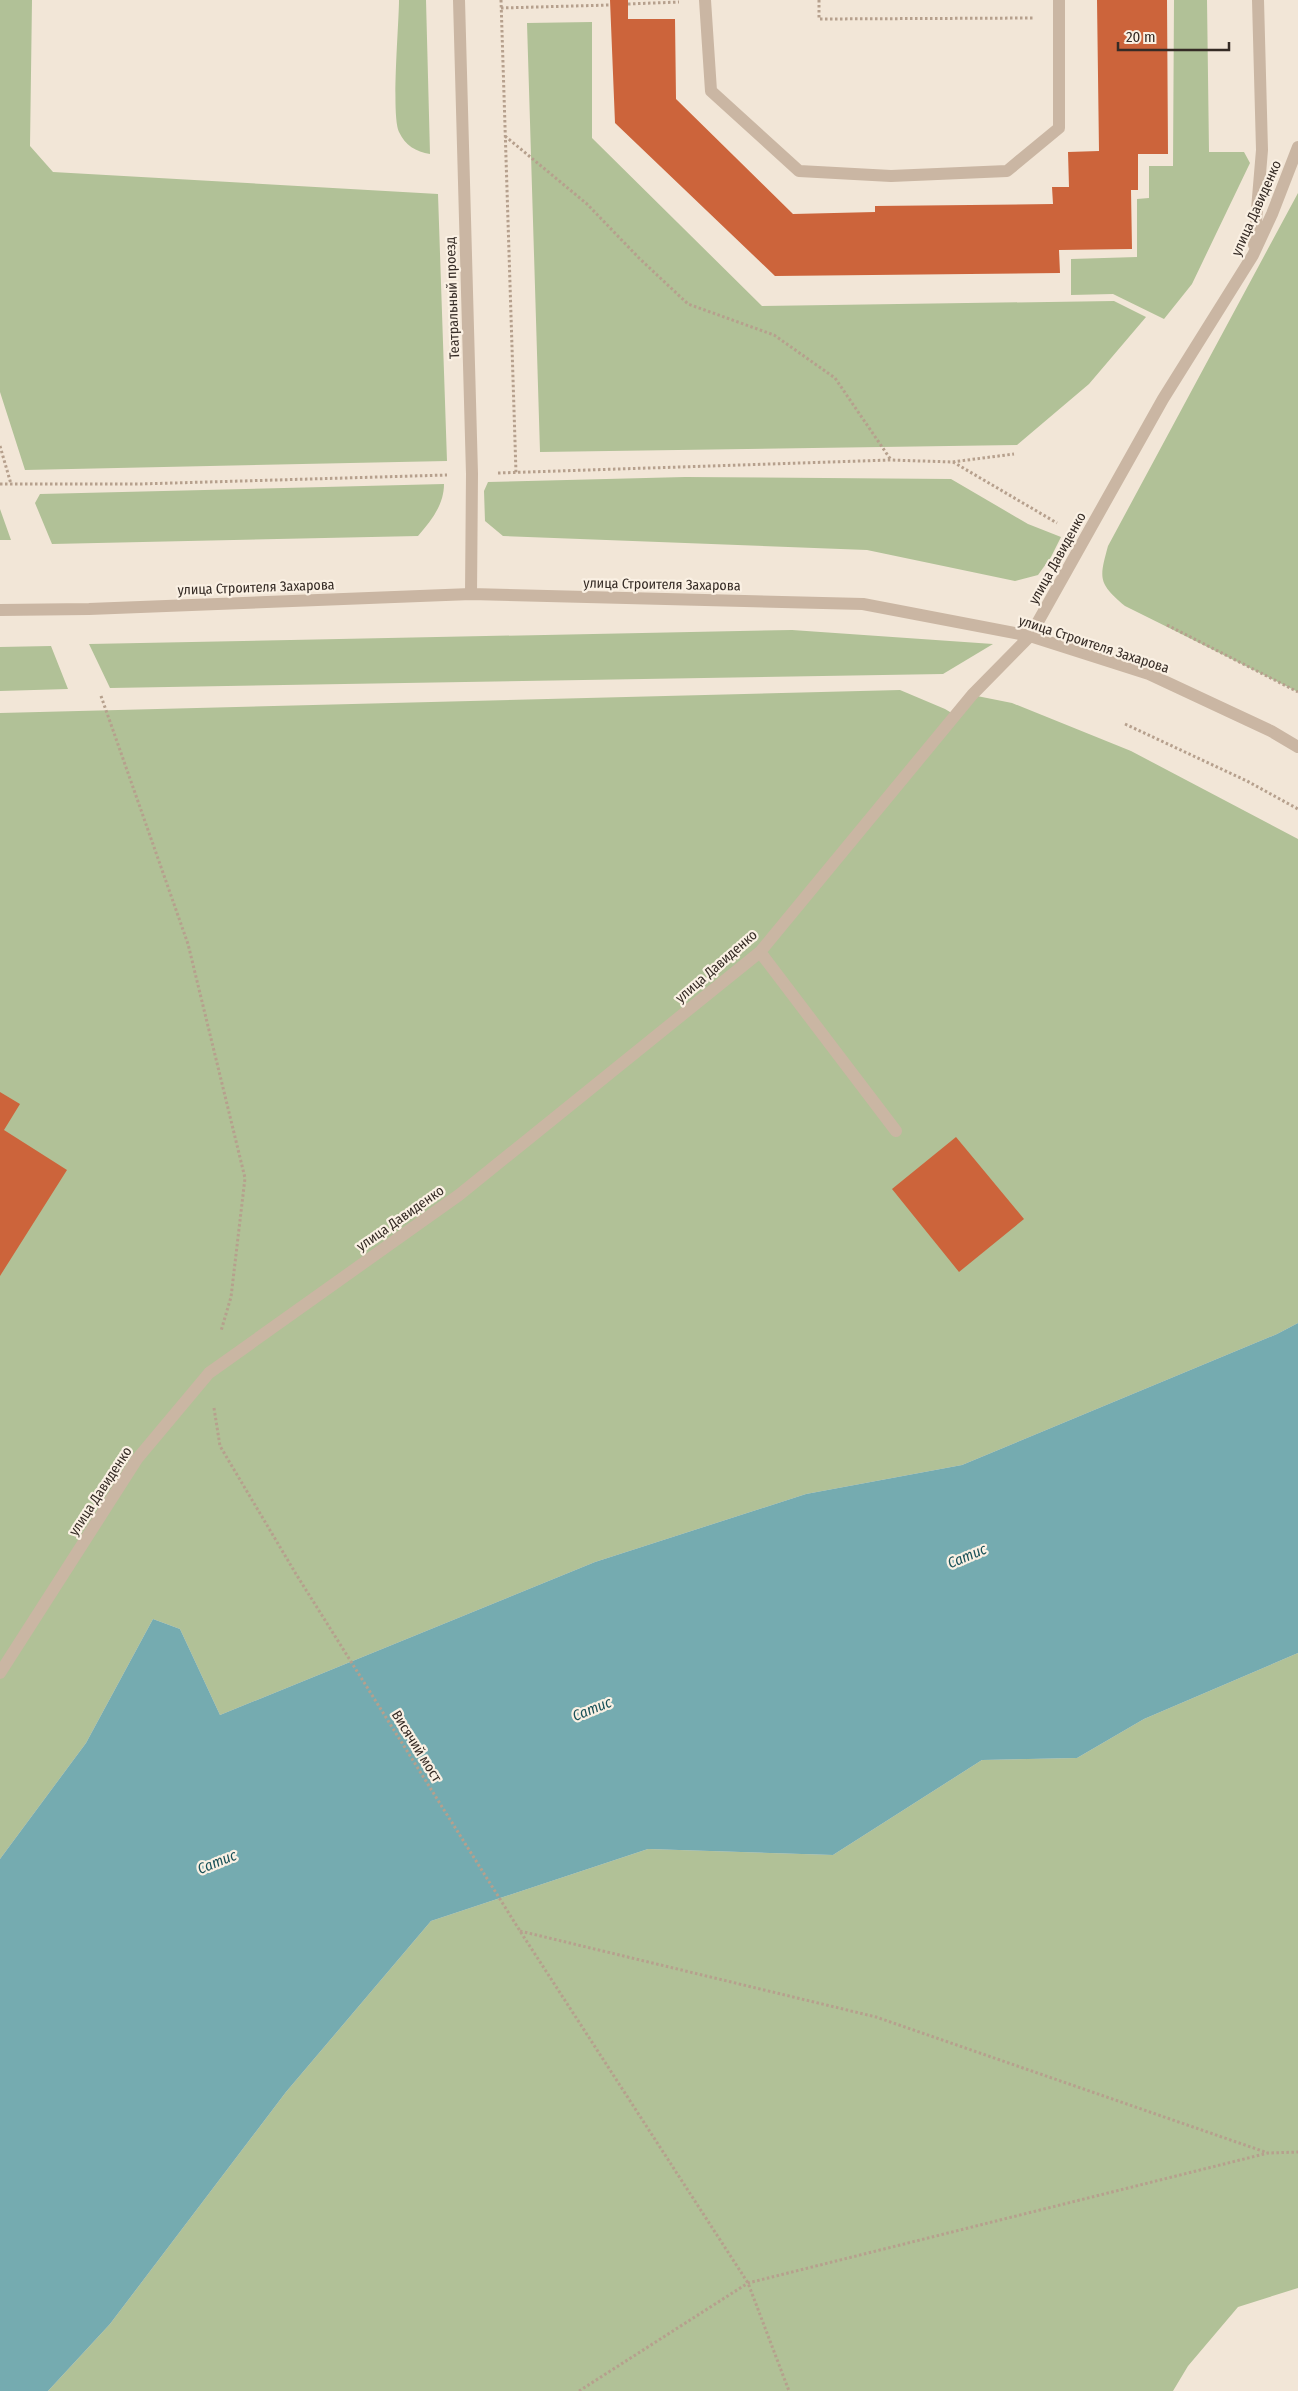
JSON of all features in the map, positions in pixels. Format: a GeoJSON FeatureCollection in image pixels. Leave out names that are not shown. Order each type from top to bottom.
{"type":"FeatureCollection","features":[{"type":"Feature","properties":{"kind":"street","name":"Театральный проезд"},"geometry":{"type":"LineString","coordinates":[[459,0],[472,474],[471,594]]}},
{"type":"Feature","properties":{"kind":"street"},"geometry":{"type":"LineString","coordinates":[[704,1],[711,91],[799,171],[891,176],[1007,171],[1058,128],[1059,0]]}},
{"type":"Feature","properties":{"kind":"street"},"geometry":{"type":"LineString","coordinates":[[1253,255],[1262,150],[1258,0]]}},
{"type":"Feature","properties":{"kind":"street","name":"улица Давиденко"},"geometry":{"type":"LineString","coordinates":[[0,1673],[137,1458],[209,1373],[459,1195],[760,952],[972,695],[1030,636],[1163,399],[1253,255],[1272,214],[1298,148]]}},
{"type":"Feature","properties":{"kind":"street","name":"улица Строителя Захарова"},"geometry":{"type":"LineString","coordinates":[[0,610],[109,608],[471,594],[864,604],[1030,636],[1149,674],[1271,731],[1298,747]]}},
{"type":"Feature","properties":{"kind":"street"},"geometry":{"type":"LineString","coordinates":[[760,952],[896,1131]]}},
{"type":"Feature","properties":{"kind":"path"},"geometry":{"type":"LineString","coordinates":[[501,0],[516,473]]}},
{"type":"Feature","properties":{"kind":"path"},"geometry":{"type":"LineString","coordinates":[[819,0],[819,19],[1059,18]]}},
{"type":"Feature","properties":{"kind":"path"},"geometry":{"type":"LineString","coordinates":[[628,4],[704,1]]}},
{"type":"Feature","properties":{"kind":"path"},"geometry":{"type":"LineString","coordinates":[[501,8],[610,5]]}},
{"type":"Feature","properties":{"kind":"path"},"geometry":{"type":"LineString","coordinates":[[505,136],[587,204],[639,258],[688,304],[774,335],[835,378],[891,460]]}},
{"type":"Feature","properties":{"kind":"path"},"geometry":{"type":"LineString","coordinates":[[0,446],[11,484]]}},
{"type":"Feature","properties":{"kind":"path"},"geometry":{"type":"LineString","coordinates":[[0,484],[139,484],[891,460],[952,462],[1014,454]]}},
{"type":"Feature","properties":{"kind":"path"},"geometry":{"type":"LineString","coordinates":[[952,462],[1057,523]]}},
{"type":"Feature","properties":{"kind":"path"},"geometry":{"type":"LineString","coordinates":[[1167,625],[1298,692]]}},
{"type":"Feature","properties":{"kind":"path"},"geometry":{"type":"LineString","coordinates":[[101,696],[188,944],[245,1178],[231,1297],[209,1373]]}},
{"type":"Feature","properties":{"kind":"path"},"geometry":{"type":"LineString","coordinates":[[1126,724],[1247,781],[1298,809]]}},
{"type":"Feature","properties":{"kind":"path","name":"Висячий мост"},"geometry":{"type":"LineString","coordinates":[[209,1373],[220,1446],[296,1574],[520,1931],[748,2283],[789,2391]]}},
{"type":"Feature","properties":{"kind":"path"},"geometry":{"type":"LineString","coordinates":[[520,1931],[876,2017],[1268,2153]]}},
{"type":"Feature","properties":{"kind":"path"},"geometry":{"type":"LineString","coordinates":[[579,2391],[748,2283],[1268,2153],[1298,2152]]}},
{"type":"Feature","properties":{"kind":"green space"},"geometry":{"type":"Polygon","coordinates":[[[0,0],[32,0],[30,146],[53,172],[438,194],[447,461],[25,470],[0,392],[0,0]]]}},
{"type":"Feature","properties":{"kind":"green space"},"geometry":{"type":"Polygon","coordinates":[[[399,0],[426,0],[430,154],[416,150],[401,137],[399,132],[395,89],[399,0]]]}},
{"type":"Feature","properties":{"kind":"green space"},"geometry":{"type":"Polygon","coordinates":[[[1174,0],[1207,0],[1209,152],[1244,152],[1250,163],[1192,284],[1164,319],[1113,294],[1071,295],[1071,259],[1137,257],[1137,199],[1149,198],[1149,166],[1173,166],[1174,0]]]}},
{"type":"Feature","properties":{"kind":"green space"},"geometry":{"type":"Polygon","coordinates":[[[592,22],[592,138],[762,306],[1114,301],[1146,317],[1089,384],[1017,445],[540,452],[527,23],[592,22]]]}},
{"type":"Feature","properties":{"kind":"green space"},"geometry":{"type":"Polygon","coordinates":[[[1298,193],[1298,692],[1125,606],[1105,586],[1102,573],[1108,546],[1298,193]]]}},
{"type":"Feature","properties":{"kind":"green space"},"geometry":{"type":"Polygon","coordinates":[[[685,477],[951,479],[1028,524],[1061,537],[1051,557],[1038,575],[1015,581],[867,550],[503,536],[485,521],[484,491],[488,482],[685,477]]]}},
{"type":"Feature","properties":{"kind":"green space"},"geometry":{"type":"Polygon","coordinates":[[[444,484],[439,506],[418,536],[52,544],[35,503],[40,494],[444,484]]]}},
{"type":"Feature","properties":{"kind":"green space"},"geometry":{"type":"Polygon","coordinates":[[[0,509],[11,540],[0,540],[0,509]]]}},
{"type":"Feature","properties":{"kind":"green space"},"geometry":{"type":"Polygon","coordinates":[[[792,630],[993,644],[943,674],[110,688],[89,644],[792,630]]]}},
{"type":"Feature","properties":{"kind":"green space"},"geometry":{"type":"Polygon","coordinates":[[[51,646],[68,689],[0,691],[0,647],[51,646]]]}},
{"type":"Feature","properties":{"kind":"green space"},"geometry":{"type":"Polygon","coordinates":[[[900,690],[955,715],[972,695],[1012,703],[1131,751],[1298,839],[1298,1323],[1277,1334],[962,1465],[806,1494],[595,1562],[220,1715],[180,1629],[153,1619],[86,1743],[0,1859],[0,713],[900,690]]]}},
{"type":"Feature","properties":{"kind":"green space"},"geometry":{"type":"Polygon","coordinates":[[[1298,1653],[1298,2288],[1238,2307],[1188,2366],[1173,2391],[48,2391],[110,2324],[286,2092],[431,1921],[648,1849],[833,1855],[982,1760],[1077,1758],[1144,1719],[1298,1653]]]}},
{"type":"Feature","properties":{"kind":"water","name":"Сатис"},"geometry":{"type":"Polygon","coordinates":[[[1298,1323],[1298,1653],[1144,1719],[1077,1758],[982,1760],[833,1855],[648,1849],[431,1921],[286,2092],[110,2324],[48,2391],[0,2391],[0,1859],[86,1743],[153,1619],[180,1629],[220,1715],[595,1562],[806,1494],[962,1465],[1277,1334],[1298,1323]]]}},
{"type":"Feature","properties":{"kind":"building"},"geometry":{"type":"Polygon","coordinates":[[[610,0],[628,0],[628,19],[675,19],[676,99],[793,214],[875,212],[875,206],[1053,204],[1052,187],[1069,187],[1068,152],[1099,151],[1097,0],[1167,0],[1168,154],[1138,154],[1138,190],[1131,190],[1132,249],[1059,250],[1060,273],[775,276],[615,123],[610,0]]]}},
{"type":"Feature","properties":{"kind":"building"},"geometry":{"type":"Polygon","coordinates":[[[0,1092],[20,1104],[4,1130],[67,1170],[0,1276],[0,1092]]]}},
{"type":"Feature","properties":{"kind":"building"},"geometry":{"type":"Polygon","coordinates":[[[956,1137],[1024,1219],[959,1272],[892,1189],[956,1137]]]}}]}
